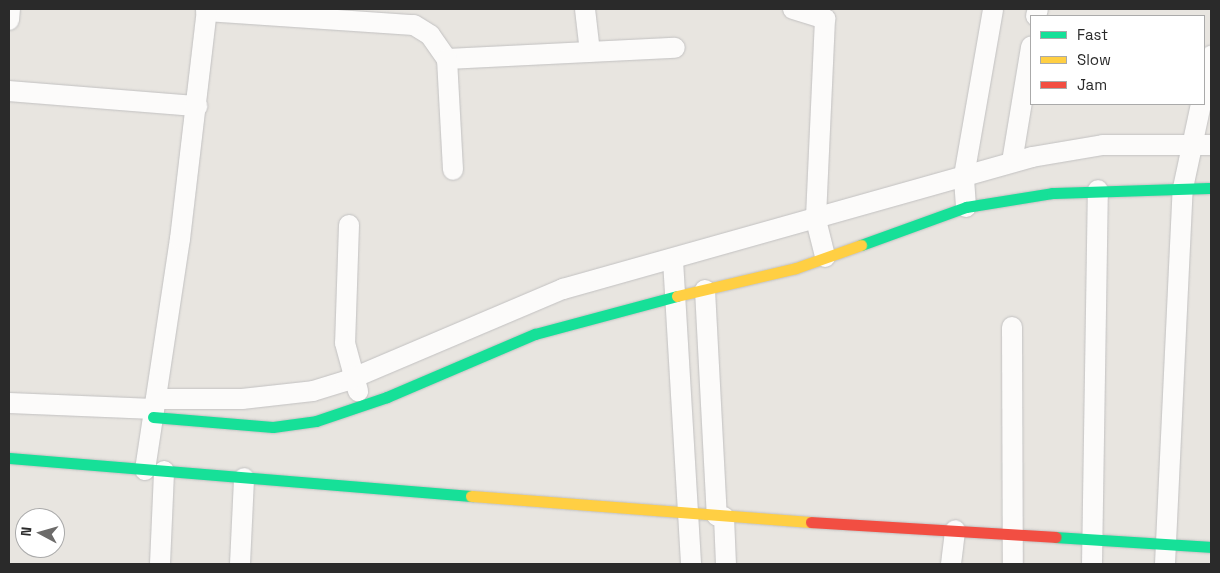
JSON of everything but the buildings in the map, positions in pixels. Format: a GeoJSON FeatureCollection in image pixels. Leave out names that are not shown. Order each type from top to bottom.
{"type":"FeatureCollection","features":[{"type":"Feature","properties":{"kind":"main road"},"geometry":{"type":"LineString","coordinates":[[155,408],[273,427],[316,420],[363,405],[535,334],[825,257],[966,207],[1007,198],[1098,190],[1211,188]]}},
{"type":"Feature","properties":{"kind":"main road"},"geometry":{"type":"LineString","coordinates":[[9,458],[721,516],[1016,533],[1211,547]]}},
{"type":"Feature","properties":{"kind":"street"},"geometry":{"type":"LineString","coordinates":[[9,20],[10,9]]}},
{"type":"Feature","properties":{"kind":"street"},"geometry":{"type":"LineString","coordinates":[[586,9],[590,52]]}},
{"type":"Feature","properties":{"kind":"street"},"geometry":{"type":"LineString","coordinates":[[794,9],[822,15],[826,24],[816,220],[825,257]]}},
{"type":"Feature","properties":{"kind":"street"},"geometry":{"type":"LineString","coordinates":[[966,207],[964,176],[993,9]]}},
{"type":"Feature","properties":{"kind":"street"},"geometry":{"type":"LineString","coordinates":[[160,564],[155,471],[155,408],[197,106],[206,10],[414,25],[430,35],[447,59],[453,170]]}},
{"type":"Feature","properties":{"kind":"street"},"geometry":{"type":"LineString","coordinates":[[447,59],[675,48]]}},
{"type":"Feature","properties":{"kind":"street"},"geometry":{"type":"LineString","coordinates":[[1012,162],[1030,53]]}},
{"type":"Feature","properties":{"kind":"street"},"geometry":{"type":"LineString","coordinates":[[1205,87],[1211,56]]}},
{"type":"Feature","properties":{"kind":"street"},"geometry":{"type":"LineString","coordinates":[[9,90],[197,106]]}},
{"type":"Feature","properties":{"kind":"street"},"geometry":{"type":"LineString","coordinates":[[1165,564],[1168,544],[1183,188],[1202,145],[1201,105]]}},
{"type":"Feature","properties":{"kind":"street"},"geometry":{"type":"LineString","coordinates":[[9,404],[155,408],[284,397],[354,378],[563,289],[816,220],[1012,162],[1103,145],[1202,145]]}},
{"type":"Feature","properties":{"kind":"street"},"geometry":{"type":"LineString","coordinates":[[1092,564],[1095,538],[1098,190]]}},
{"type":"Feature","properties":{"kind":"street"},"geometry":{"type":"LineString","coordinates":[[349,225],[344,328],[354,378],[363,405]]}},
{"type":"Feature","properties":{"kind":"street"},"geometry":{"type":"LineString","coordinates":[[673,260],[677,296],[690,513],[691,564]]}},
{"type":"Feature","properties":{"kind":"street"},"geometry":{"type":"LineString","coordinates":[[705,290],[726,564]]}},
{"type":"Feature","properties":{"kind":"street"},"geometry":{"type":"LineString","coordinates":[[1012,327],[1016,533],[1013,564]]}},
{"type":"Feature","properties":{"kind":"street"},"geometry":{"type":"LineString","coordinates":[[240,564],[244,478]]}},
{"type":"Feature","properties":{"kind":"street"},"geometry":{"type":"LineString","coordinates":[[951,564],[955,530]]}},
{"type":"Feature","properties":{"kind":"traffic: fast"},"geometry":{"type":"LineString","coordinates":[[861,245],[966,207],[1052,193],[1211,188]]}},
{"type":"Feature","properties":{"kind":"traffic: fast"},"geometry":{"type":"LineString","coordinates":[[153,417],[273,427],[316,421],[387,397],[535,334],[677,296]]}},
{"type":"Feature","properties":{"kind":"traffic: fast"},"geometry":{"type":"LineString","coordinates":[[9,458],[471,496]]}},
{"type":"Feature","properties":{"kind":"traffic: fast"},"geometry":{"type":"LineString","coordinates":[[1056,537],[1211,547]]}},
{"type":"Feature","properties":{"kind":"traffic: slow"},"geometry":{"type":"LineString","coordinates":[[677,296],[796,268],[861,245]]}},
{"type":"Feature","properties":{"kind":"traffic: slow"},"geometry":{"type":"LineString","coordinates":[[471,496],[811,522]]}},
{"type":"Feature","properties":{"kind":"traffic: jam"},"geometry":{"type":"LineString","coordinates":[[811,522],[1056,537]]}}]}
